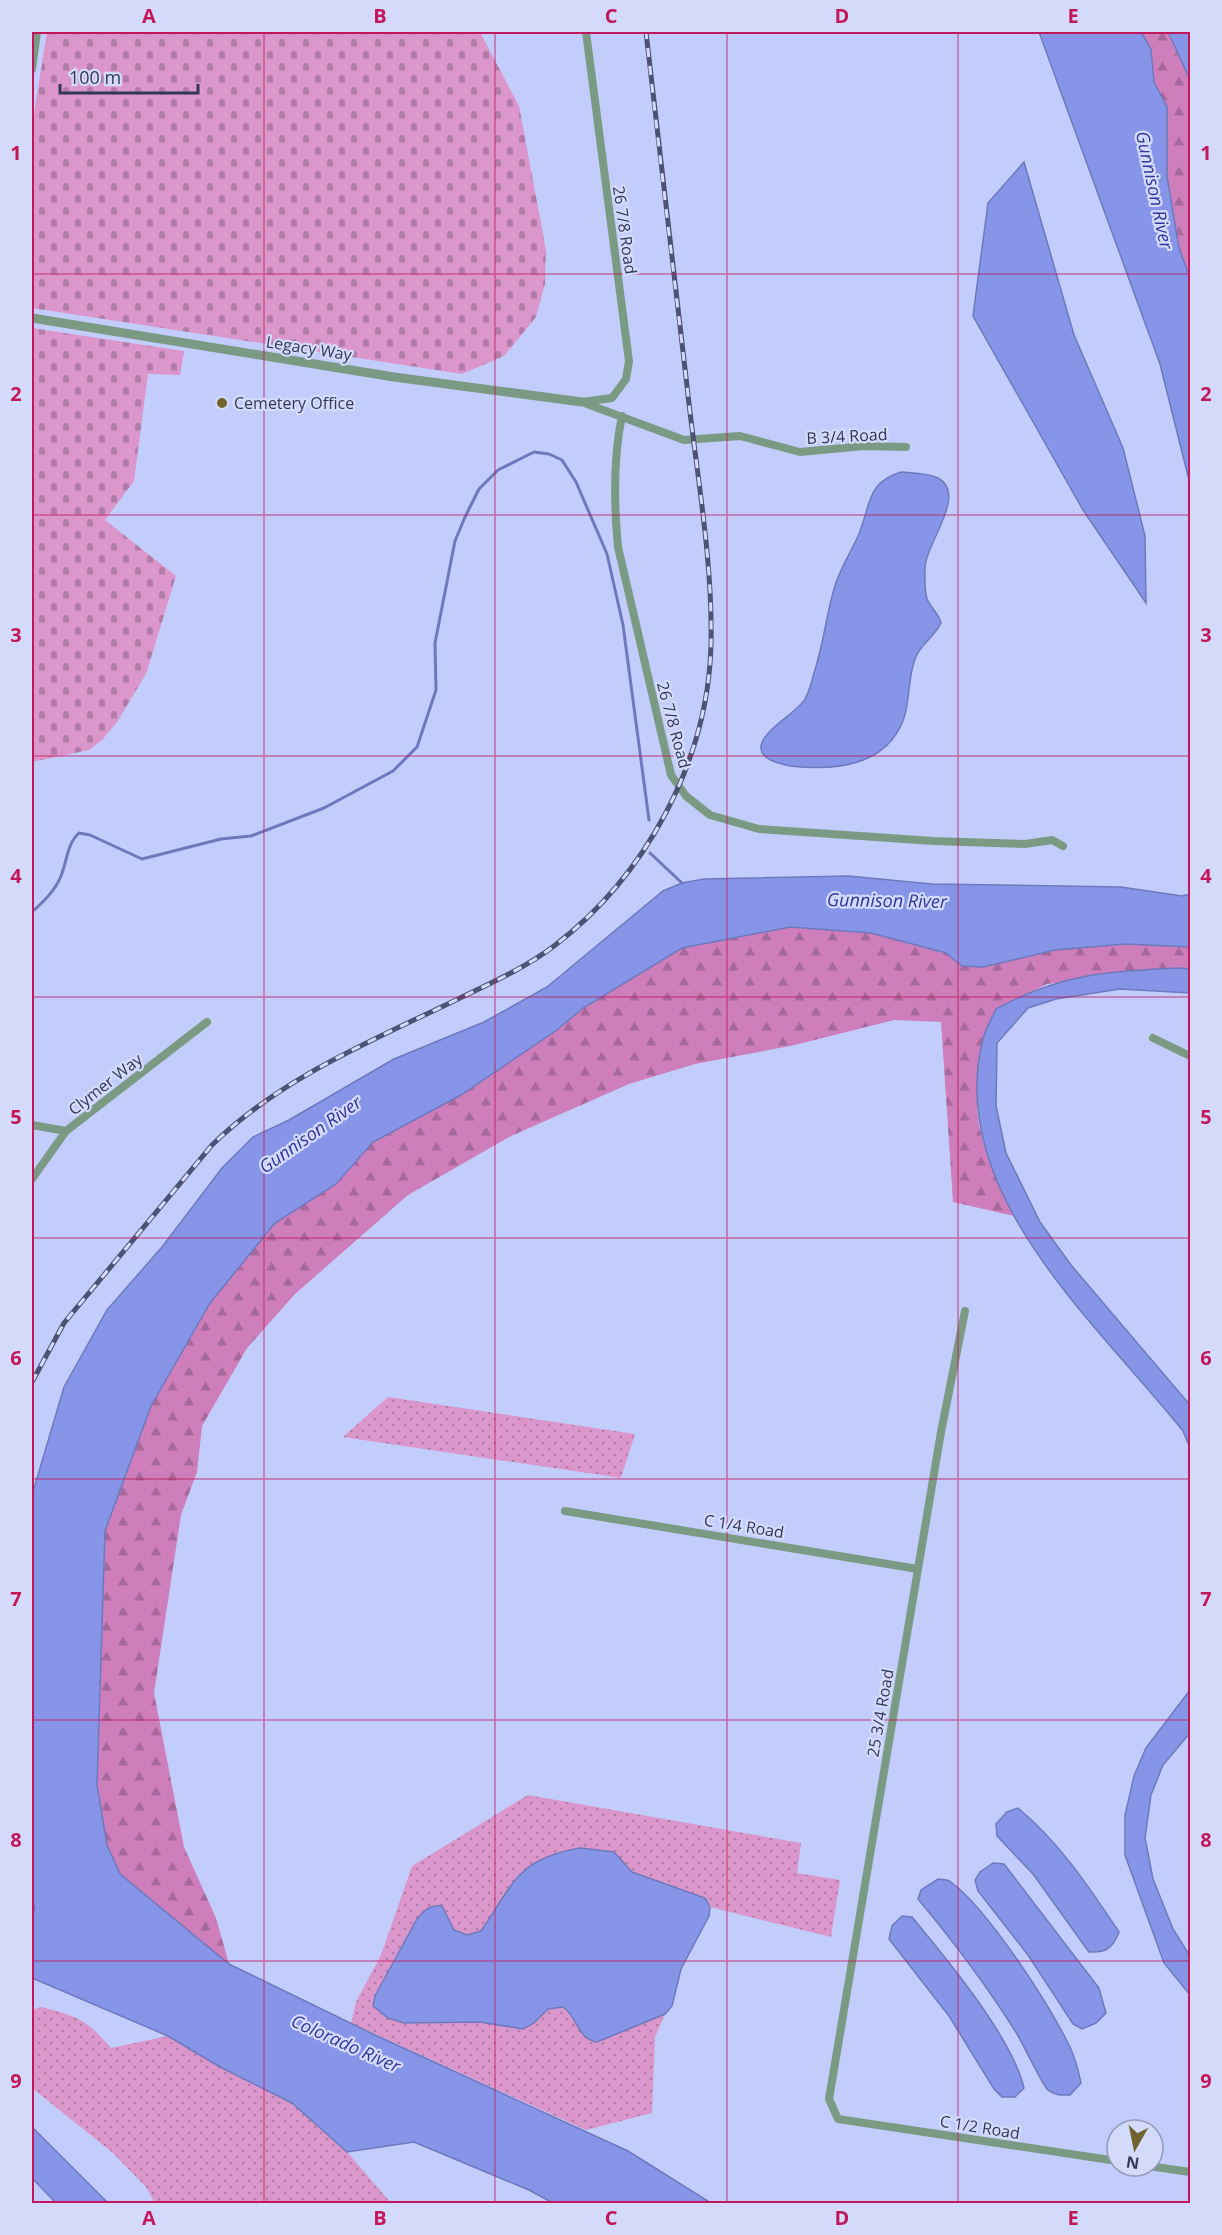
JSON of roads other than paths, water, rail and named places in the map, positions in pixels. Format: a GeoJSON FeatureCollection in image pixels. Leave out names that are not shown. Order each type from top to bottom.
{"type":"FeatureCollection","features":[{"type":"Feature","properties":{"kind":"street"},"geometry":{"type":"LineString","coordinates":[[32,69],[37,32]]}},
{"type":"Feature","properties":{"kind":"street","name":"26 7/8 Road"},"geometry":{"type":"LineString","coordinates":[[582,402],[612,398],[626,379],[629,361],[586,32]]}},
{"type":"Feature","properties":{"kind":"street","name":"Legacy Way"},"geometry":{"type":"LineString","coordinates":[[32,318],[394,377],[582,402]]}},
{"type":"Feature","properties":{"kind":"street","name":"B 3/4 Road"},"geometry":{"type":"LineString","coordinates":[[582,402],[684,440],[741,436],[800,452],[864,446],[906,447]]}},
{"type":"Feature","properties":{"kind":"street","name":"26 7/8 Road"},"geometry":{"type":"LineString","coordinates":[[622,417],[617,474],[618,547],[671,775],[686,796],[710,815],[732,823],[777,831],[945,842],[1025,844],[1052,840],[1063,846]]}},
{"type":"Feature","properties":{"kind":"street","name":"Clymer Way"},"geometry":{"type":"LineString","coordinates":[[32,1179],[66,1131],[207,1022]]}},
{"type":"Feature","properties":{"kind":"street"},"geometry":{"type":"LineString","coordinates":[[1154,1038],[1191,1056]]}},
{"type":"Feature","properties":{"kind":"street"},"geometry":{"type":"LineString","coordinates":[[32,1125],[66,1131]]}},
{"type":"Feature","properties":{"kind":"street","name":"25 3/4 Road"},"geometry":{"type":"LineString","coordinates":[[838,2119],[829,2099],[941,1432],[965,1311]]}},
{"type":"Feature","properties":{"kind":"street","name":"C 1/4 Road"},"geometry":{"type":"LineString","coordinates":[[565,1511],[918,1569]]}},
{"type":"Feature","properties":{"kind":"street","name":"C 1/2 Road"},"geometry":{"type":"LineString","coordinates":[[838,2119],[1105,2160]]}},
{"type":"Feature","properties":{"kind":"street"},"geometry":{"type":"LineString","coordinates":[[1165,2168],[1191,2172]]}},
{"type":"Feature","properties":{"kind":"water","name":"Gunnison River"},"geometry":{"type":"Polygon","coordinates":[[[1039,32],[1141,32],[1151,49],[1154,82],[1167,107],[1167,176],[1179,248],[1190,278],[1190,484],[1160,364],[1039,32]]]}},
{"type":"Feature","properties":{"kind":"water"},"geometry":{"type":"Polygon","coordinates":[[[1168,32],[1190,32],[1190,80],[1171,38],[1168,32]]]}},
{"type":"Feature","properties":{"kind":"water"},"geometry":{"type":"Polygon","coordinates":[[[1024,162],[1074,335],[1123,448],[1145,536],[1146,603],[1083,510],[973,316],[988,203],[1024,162]]]}},
{"type":"Feature","properties":{"kind":"water"},"geometry":{"type":"Polygon","coordinates":[[[901,472],[934,476],[946,485],[949,495],[943,520],[925,567],[927,599],[941,623],[920,649],[915,659],[904,718],[896,734],[885,747],[858,762],[824,768],[790,766],[772,761],[762,753],[762,743],[772,729],[801,704],[806,696],[817,663],[836,582],[858,536],[871,497],[881,483],[901,472]]]}},
{"type":"Feature","properties":{"kind":"water"},"geometry":{"type":"Polygon","coordinates":[[[848,876],[932,884],[1121,887],[1182,896],[1190,894],[1190,947],[1126,944],[1055,950],[983,967],[962,966],[946,953],[871,933],[790,927],[682,948],[583,1008],[557,1030],[461,1095],[373,1142],[336,1184],[275,1223],[210,1303],[151,1406],[105,1531],[97,1785],[107,1845],[120,1874],[229,1964],[375,2035],[628,2151],[711,2203],[553,2203],[529,2190],[414,2142],[347,2152],[292,2103],[220,2067],[168,2036],[32,1978],[32,1909],[35,1910],[32,1896],[32,1495],[64,1387],[107,1310],[162,1247],[222,1168],[253,1137],[289,1120],[394,1059],[484,1022],[547,987],[663,891],[682,883],[704,879],[848,876]]]}},
{"type":"Feature","properties":{"kind":"water"},"geometry":{"type":"Polygon","coordinates":[[[1190,969],[1190,993],[1120,989],[1056,999],[1028,1008],[997,1043],[996,1106],[1006,1153],[1040,1222],[1071,1265],[1190,1405],[1190,1448],[1183,1431],[1073,1301],[1038,1254],[1008,1204],[987,1153],[977,1099],[982,1043],[996,1009],[1042,988],[1085,976],[1190,969]]]}},
{"type":"Feature","properties":{"kind":"water"},"geometry":{"type":"Polygon","coordinates":[[[1190,1690],[1190,1733],[1163,1765],[1151,1795],[1145,1838],[1153,1879],[1173,1929],[1190,1956],[1190,1995],[1164,1963],[1125,1855],[1125,1815],[1134,1776],[1146,1748],[1190,1690]]]}},
{"type":"Feature","properties":{"kind":"water"},"geometry":{"type":"Polygon","coordinates":[[[1018,1808],[1061,1851],[1119,1932],[1108,1948],[1100,1952],[1089,1952],[1033,1874],[997,1836],[996,1824],[1007,1812],[1018,1808]]]}},
{"type":"Feature","properties":{"kind":"water"},"geometry":{"type":"Polygon","coordinates":[[[580,1848],[614,1852],[632,1872],[705,1898],[710,1907],[709,1916],[681,1969],[672,2006],[665,2014],[597,2042],[585,2037],[572,2016],[563,2007],[548,2009],[534,2023],[523,2029],[480,2022],[404,2023],[388,2018],[373,2006],[375,1996],[417,1919],[425,1911],[434,1906],[442,1906],[454,1930],[467,1935],[481,1931],[510,1887],[530,1866],[559,1853],[580,1848]]]}},
{"type":"Feature","properties":{"kind":"water"},"geometry":{"type":"Polygon","coordinates":[[[993,1863],[1004,1864],[1099,1988],[1106,2013],[1096,2023],[1082,2029],[1073,2024],[1028,1955],[978,1891],[975,1880],[980,1872],[993,1863]]]}},
{"type":"Feature","properties":{"kind":"water"},"geometry":{"type":"Polygon","coordinates":[[[938,1879],[951,1882],[981,1912],[1014,1955],[1044,2001],[1069,2044],[1077,2066],[1081,2083],[1070,2095],[1059,2095],[1045,2087],[1017,2034],[994,1999],[918,1899],[921,1890],[938,1879]]]}},
{"type":"Feature","properties":{"kind":"water"},"geometry":{"type":"Polygon","coordinates":[[[902,1916],[912,1917],[992,2022],[1017,2068],[1024,2088],[1015,2097],[1002,2097],[994,2089],[949,2016],[889,1939],[892,1926],[902,1916]]]}},
{"type":"Feature","properties":{"kind":"water"},"geometry":{"type":"Polygon","coordinates":[[[32,2127],[108,2203],[56,2203],[32,2178],[32,2127]]]}},
{"type":"Feature","properties":{"kind":"waterway"},"geometry":{"type":"LineString","coordinates":[[32,912],[55,887],[70,847],[79,833],[90,835],[142,859],[221,839],[251,836],[324,808],[393,771],[417,747],[436,690],[435,643],[455,541],[465,517],[479,489],[498,470],[534,452],[549,454],[562,460],[576,482],[607,554],[623,625],[649,820]]}},
{"type":"Feature","properties":{"kind":"waterway"},"geometry":{"type":"LineString","coordinates":[[650,853],[682,883]]}},
{"type":"Feature","properties":{"kind":"railway"},"geometry":{"type":"LineString","coordinates":[[32,1382],[64,1323],[212,1145],[268,1099],[298,1080],[329,1062],[508,975],[554,946],[587,918],[617,886],[643,851],[666,813],[684,773],[698,731],[707,688],[711,613],[703,515],[646,32]]}},
{"type":"Feature","properties":{"kind":"place","name":"Cemetery Office"},"geometry":{"type":"Point","coordinates":[222,403]}},
{"type":"Feature","properties":{"kind":"water label","name":"Colorado River"},"geometry":{"type":"Point","coordinates":[346,2043]}}]}
